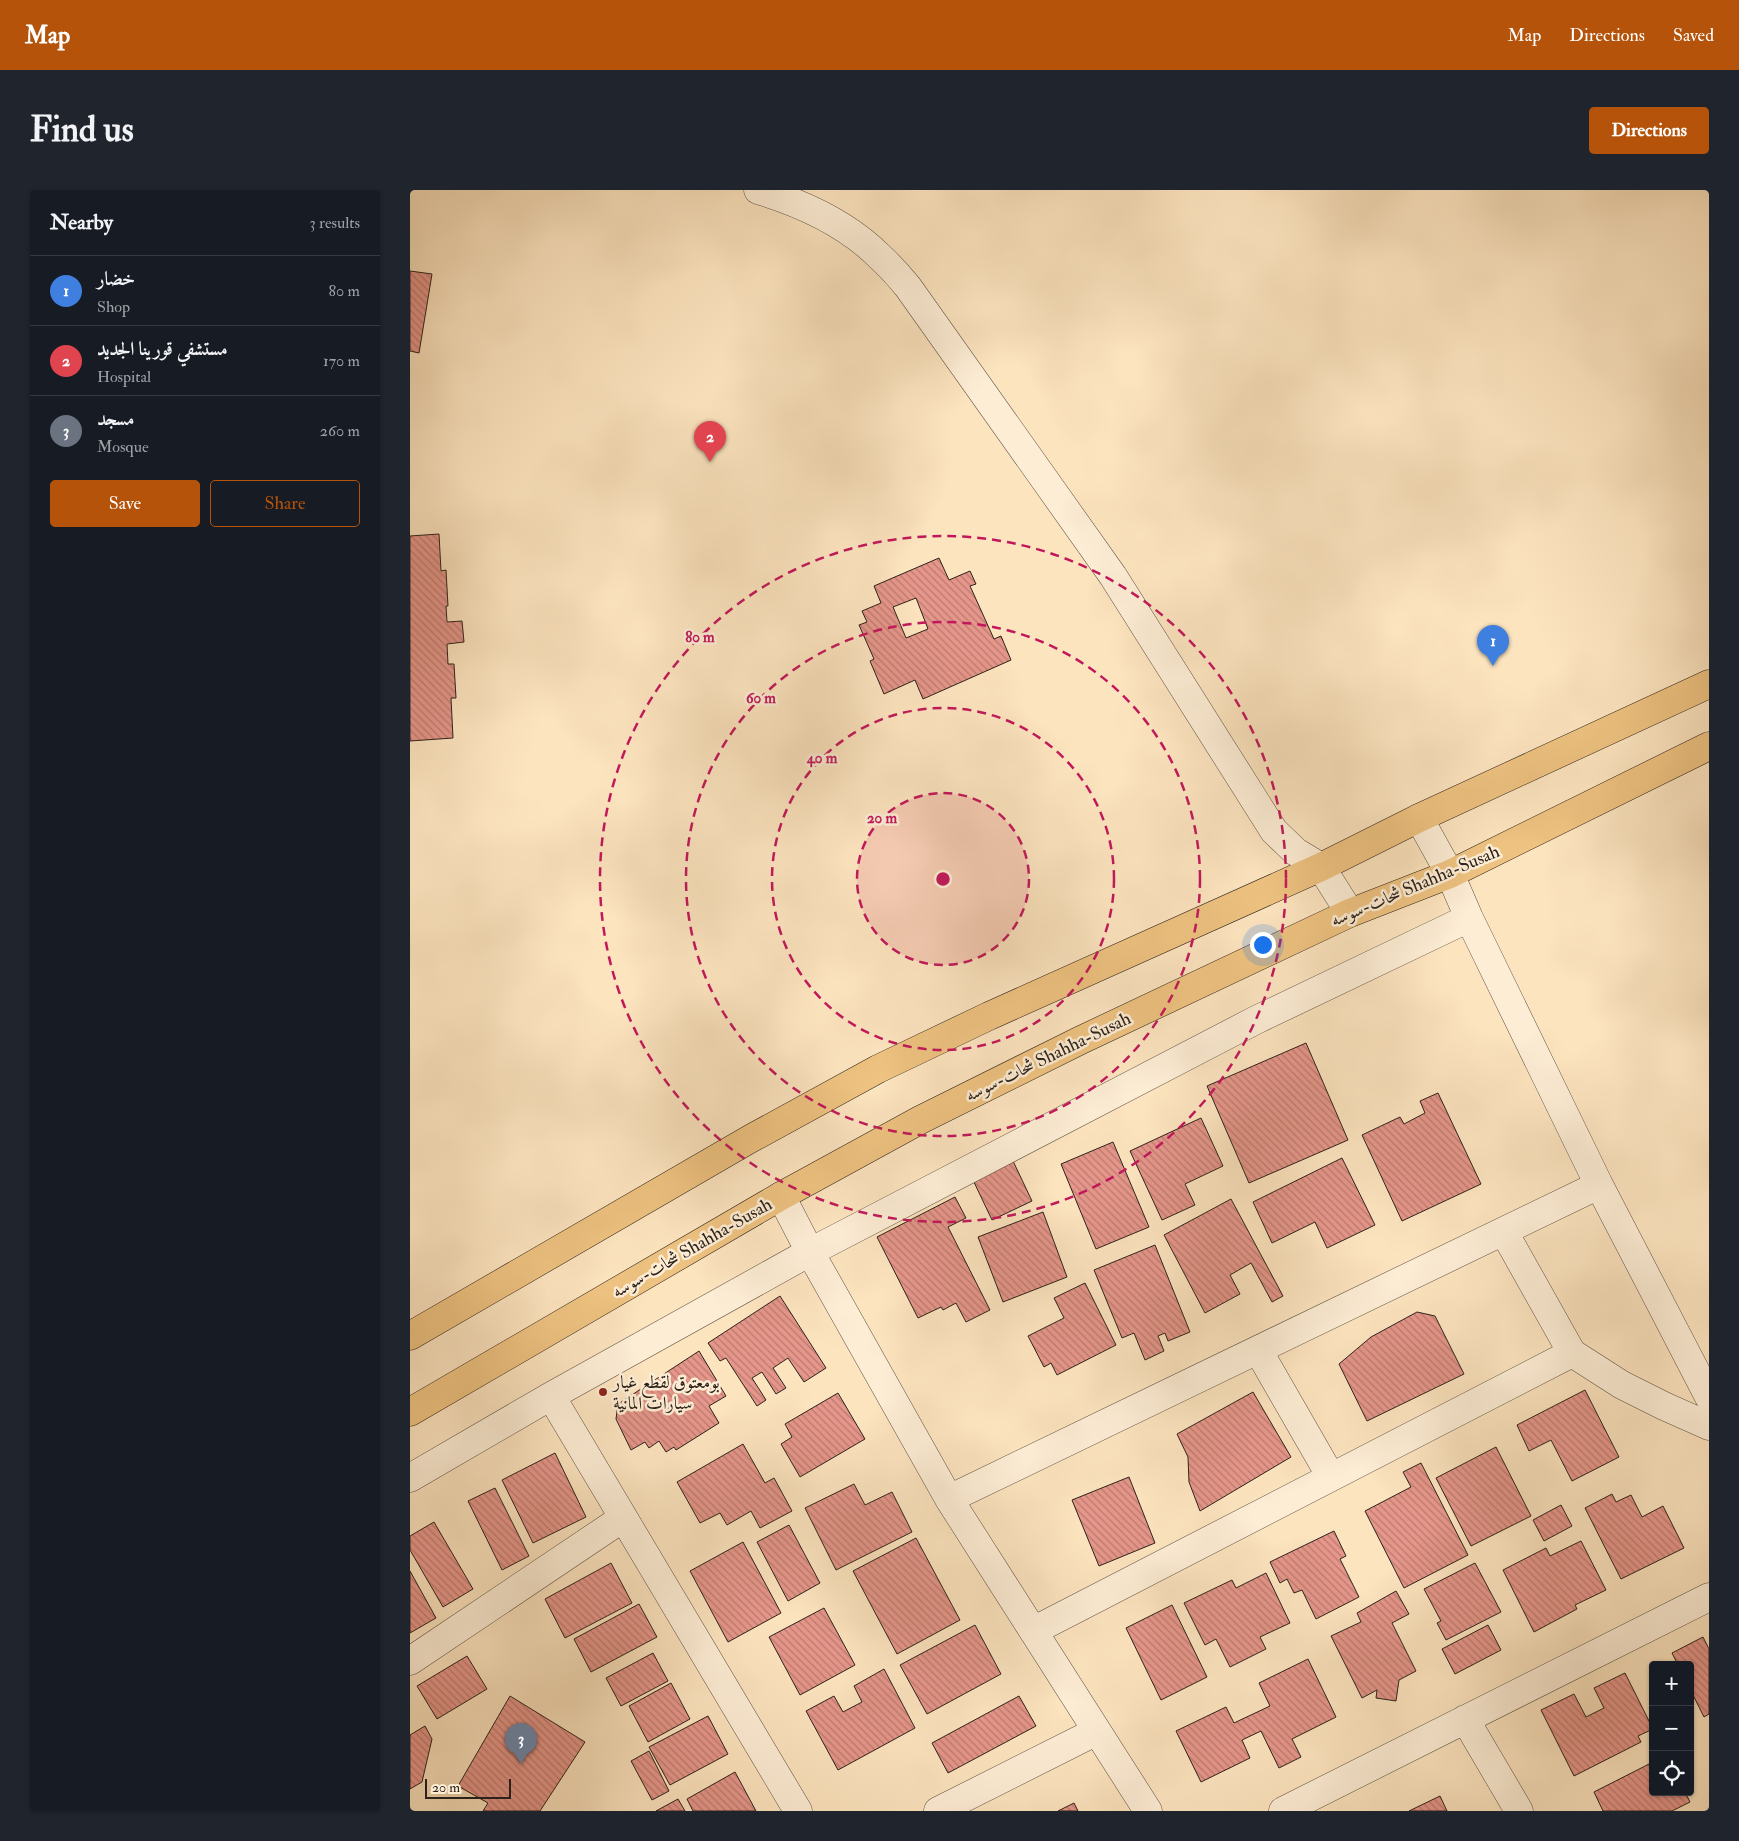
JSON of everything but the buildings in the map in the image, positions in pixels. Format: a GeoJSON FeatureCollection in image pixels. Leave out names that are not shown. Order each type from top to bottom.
{"type":"FeatureCollection","features":[{"type":"Feature","properties":{"kind":"main road"},"geometry":{"type":"LineString","coordinates":[[410,1336],[750,1139],[878,1069],[989,1016],[1321,867],[1419,818],[1709,684]]}},
{"type":"Feature","properties":{"kind":"main road","name":"شحات-سوسه Shahha-Susah"},"geometry":{"type":"LineString","coordinates":[[410,1412],[781,1196],[937,1112],[1081,1040],[1350,913],[1450,874],[1709,746]]}},
{"type":"Feature","properties":{"kind":"street"},"geometry":{"type":"LineString","coordinates":[[758,190],[805,207],[845,229],[878,254],[908,287],[1113,576],[1274,831],[1296,852],[1321,867],[1350,913]]}},
{"type":"Feature","properties":{"kind":"street"},"geometry":{"type":"LineString","coordinates":[[1419,818],[1450,874],[1469,918],[1600,1186],[1709,1397]]}},
{"type":"Feature","properties":{"kind":"street"},"geometry":{"type":"LineString","coordinates":[[410,1478],[551,1396],[810,1252],[1256,1020],[1469,918]]}},
{"type":"Feature","properties":{"kind":"street"},"geometry":{"type":"LineString","coordinates":[[949,1499],[1600,1186]]}},
{"type":"Feature","properties":{"kind":"street"},"geometry":{"type":"LineString","coordinates":[[781,1196],[810,1252],[949,1499],[1148,1811]]}},
{"type":"Feature","properties":{"kind":"street"},"geometry":{"type":"LineString","coordinates":[[1504,1232],[1572,1353],[1622,1385],[1709,1426]]}},
{"type":"Feature","properties":{"kind":"street"},"geometry":{"type":"LineString","coordinates":[[1258,1350],[1331,1477]]}},
{"type":"Feature","properties":{"kind":"street"},"geometry":{"type":"LineString","coordinates":[[1033,1631],[1572,1353]]}},
{"type":"Feature","properties":{"kind":"street"},"geometry":{"type":"LineString","coordinates":[[551,1396],[798,1811]]}},
{"type":"Feature","properties":{"kind":"street"},"geometry":{"type":"LineString","coordinates":[[410,1661],[623,1518]]}},
{"type":"Feature","properties":{"kind":"street"},"geometry":{"type":"LineString","coordinates":[[1283,1811],[1709,1597]]}},
{"type":"Feature","properties":{"kind":"street"},"geometry":{"type":"LineString","coordinates":[[1465,1719],[1519,1811]]}},
{"type":"Feature","properties":{"kind":"street"},"geometry":{"type":"LineString","coordinates":[[938,1811],[1097,1730]]}},
{"type":"Feature","properties":{"kind":"place","name":"مستشفي قورينا الجديد"},"geometry":{"type":"Point","coordinates":[710,462]}},
{"type":"Feature","properties":{"kind":"place","name":"خضار"},"geometry":{"type":"Point","coordinates":[1493,666]}},
{"type":"Feature","properties":{"kind":"place","name":"بومعتوق لقطع غيار سيارات المانية"},"geometry":{"type":"Point","coordinates":[603,1392]}},
{"type":"Feature","properties":{"kind":"place","name":"مسجد"},"geometry":{"type":"Point","coordinates":[521,1764]}}]}
